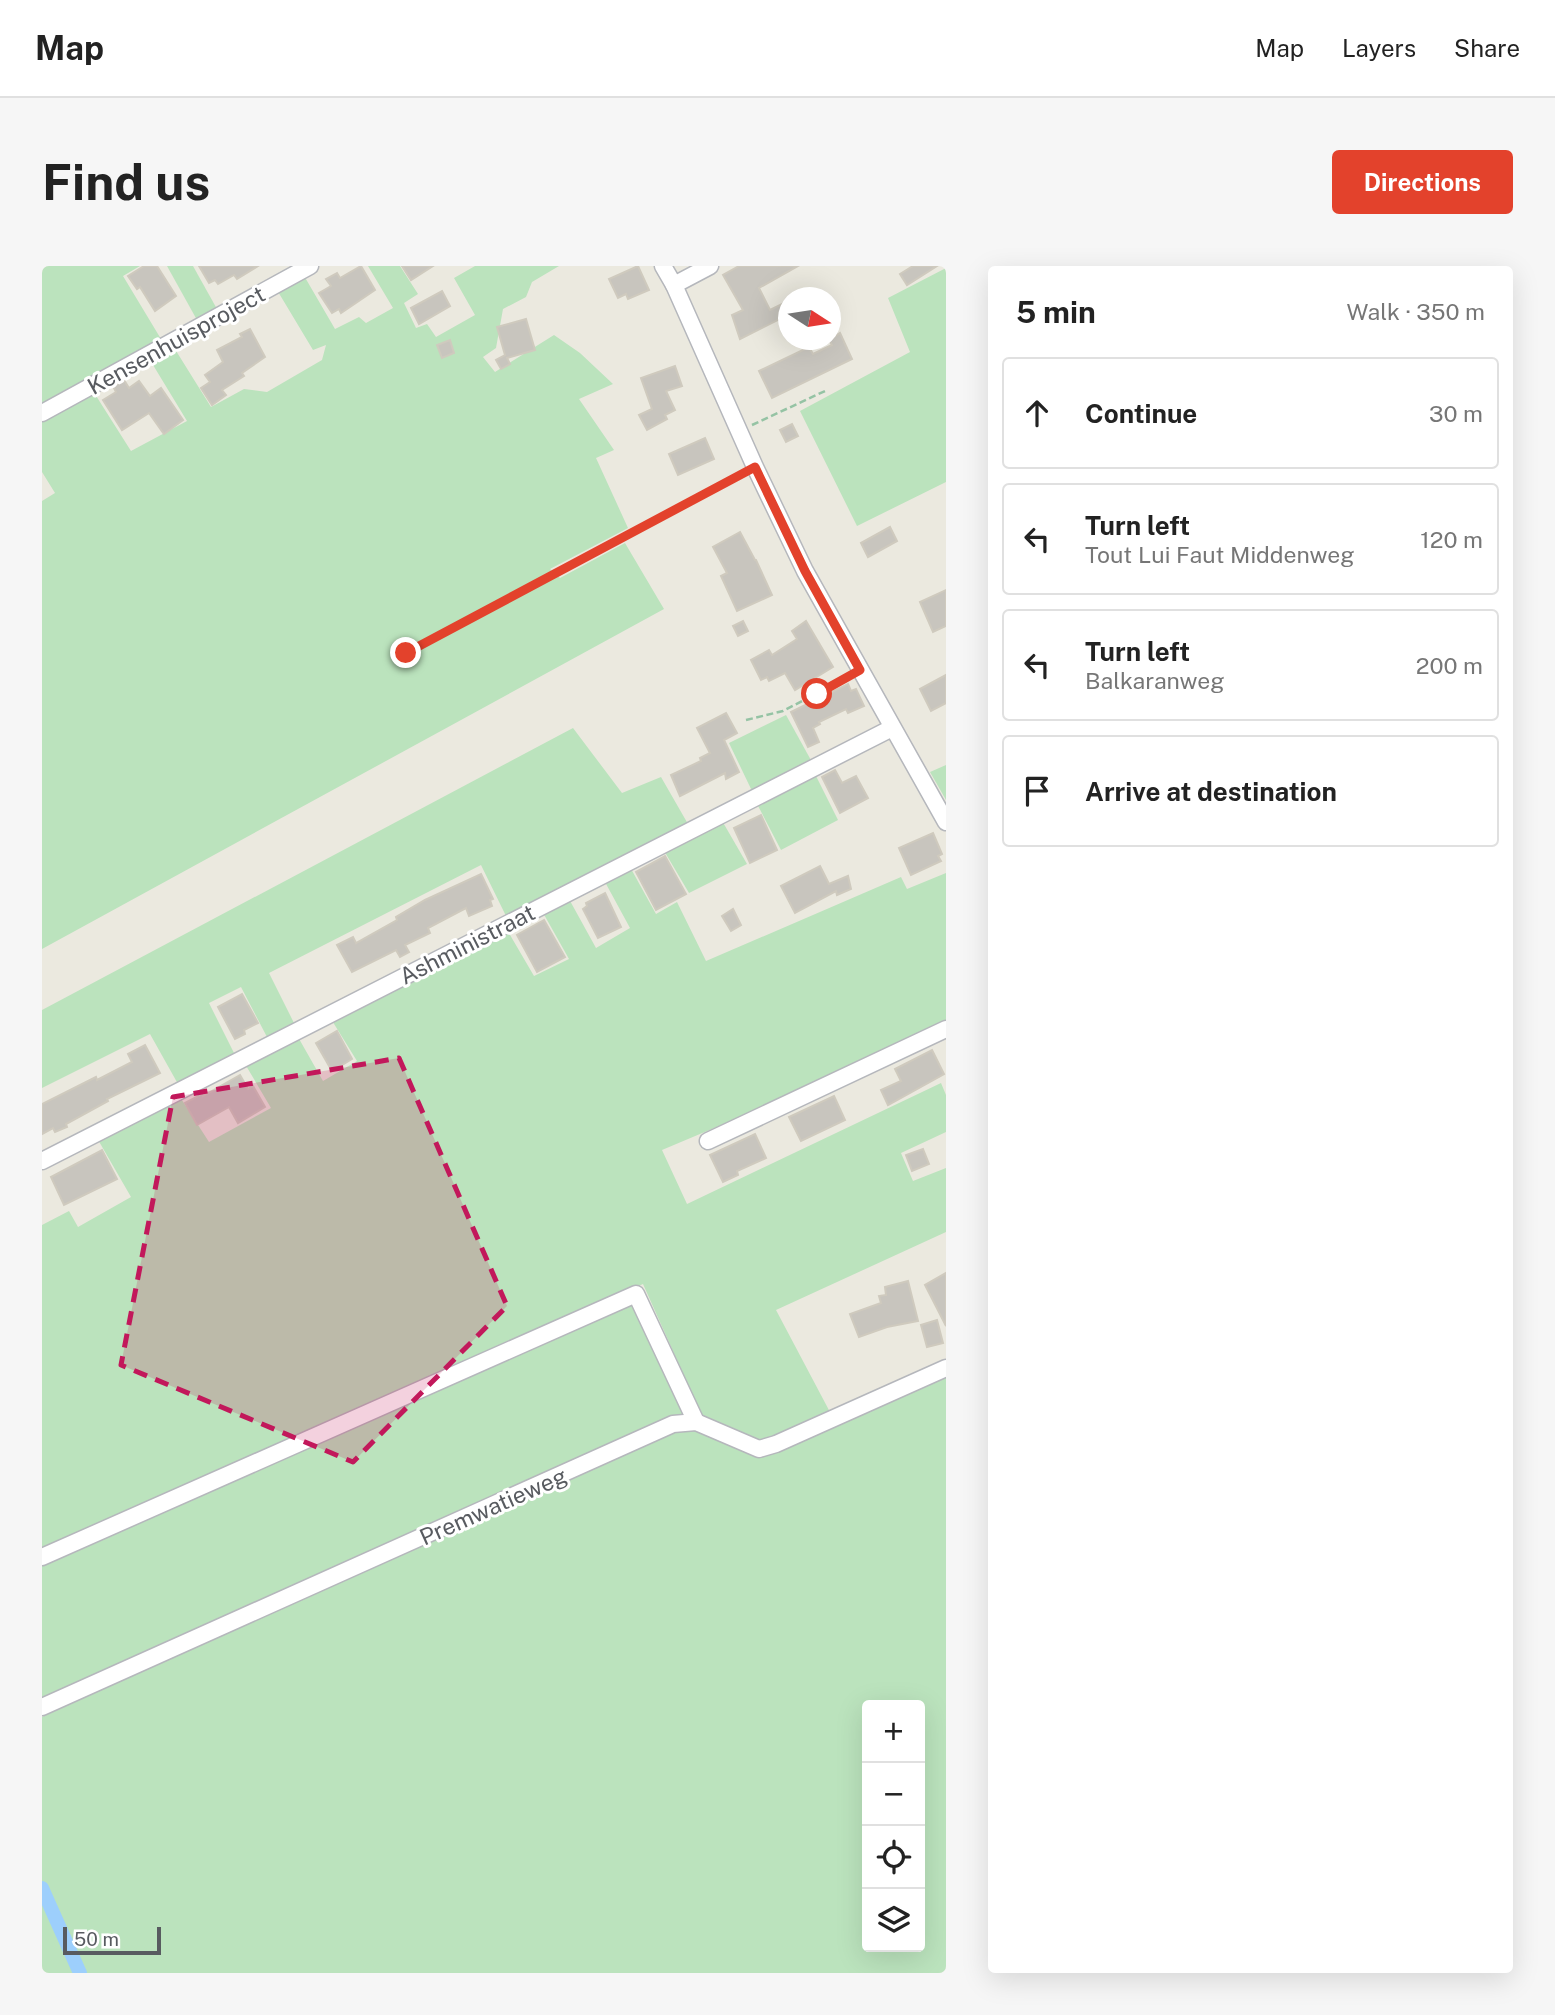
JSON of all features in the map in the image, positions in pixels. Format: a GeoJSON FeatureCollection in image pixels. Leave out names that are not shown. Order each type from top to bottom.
{"type":"FeatureCollection","features":[{"type":"Feature","properties":{"kind":"street","name":"Kensenhuisproject"},"geometry":{"type":"LineString","coordinates":[[42,413],[310,266]]}},
{"type":"Feature","properties":{"kind":"street"},"geometry":{"type":"LineString","coordinates":[[663,266],[805,571],[946,822]]}},
{"type":"Feature","properties":{"kind":"street"},"geometry":{"type":"LineString","coordinates":[[674,285],[710,266]]}},
{"type":"Feature","properties":{"kind":"street","name":"Ashministraat"},"geometry":{"type":"LineString","coordinates":[[42,1161],[892,727]]}},
{"type":"Feature","properties":{"kind":"street"},"geometry":{"type":"LineString","coordinates":[[708,1141],[946,1029]]}},
{"type":"Feature","properties":{"kind":"street"},"geometry":{"type":"LineString","coordinates":[[42,1556],[636,1293],[696,1422],[759,1449],[776,1444],[946,1368]]}},
{"type":"Feature","properties":{"kind":"street","name":"Premwatieweg"},"geometry":{"type":"LineString","coordinates":[[42,1707],[673,1424],[696,1422]]}},
{"type":"Feature","properties":{"kind":"path"},"geometry":{"type":"LineString","coordinates":[[739,430],[825,391]]}},
{"type":"Feature","properties":{"kind":"path"},"geometry":{"type":"LineString","coordinates":[[406,653],[755,467]]}},
{"type":"Feature","properties":{"kind":"path"},"geometry":{"type":"LineString","coordinates":[[746,720],[783,711],[860,670]]}},
{"type":"Feature","properties":{"kind":"highlighted area"},"geometry":{"type":"Polygon","coordinates":[[[399,1058],[507,1306],[353,1462],[121,1365],[173,1097],[399,1058]]]}},
{"type":"Feature","properties":{"kind":"green space"},"geometry":{"type":"Polygon","coordinates":[[[42,266],[140,266],[123,276],[161,339],[42,408],[42,266]]]}},
{"type":"Feature","properties":{"kind":"green space"},"geometry":{"type":"Polygon","coordinates":[[[167,266],[193,266],[217,309],[197,320],[167,266]]]}},
{"type":"Feature","properties":{"kind":"green space"},"geometry":{"type":"Polygon","coordinates":[[[368,266],[400,266],[418,294],[404,303],[416,328],[427,324],[436,337],[475,315],[454,278],[475,266],[559,266],[532,282],[526,297],[503,309],[496,348],[483,357],[495,372],[554,335],[580,353],[613,384],[579,399],[614,450],[596,458],[628,528],[550,569],[560,578],[625,543],[664,609],[42,949],[42,501],[55,493],[42,472],[42,417],[93,391],[131,451],[187,421],[150,360],[173,346],[211,407],[244,389],[267,392],[322,360],[326,345],[313,350],[277,290],[303,274],[335,329],[359,317],[366,323],[393,308],[368,266]]]}},
{"type":"Feature","properties":{"kind":"green space"},"geometry":{"type":"Polygon","coordinates":[[[946,268],[946,482],[857,526],[800,411],[910,352],[888,298],[946,268]]]}},
{"type":"Feature","properties":{"kind":"green space"},"geometry":{"type":"Polygon","coordinates":[[[786,715],[812,762],[752,791],[729,743],[786,715]]]}},
{"type":"Feature","properties":{"kind":"green space"},"geometry":{"type":"Polygon","coordinates":[[[573,728],[622,793],[661,777],[688,824],[506,916],[481,865],[269,973],[294,1023],[267,1037],[241,987],[209,1003],[234,1053],[178,1084],[150,1034],[42,1088],[42,1010],[573,728]]]}},
{"type":"Feature","properties":{"kind":"green space"},"geometry":{"type":"Polygon","coordinates":[[[946,765],[946,800],[930,772],[946,765]]]}},
{"type":"Feature","properties":{"kind":"green space"},"geometry":{"type":"Polygon","coordinates":[[[814,772],[838,820],[781,850],[756,802],[814,772]]]}},
{"type":"Feature","properties":{"kind":"green space"},"geometry":{"type":"Polygon","coordinates":[[[721,819],[747,864],[689,893],[663,849],[721,819]]]}},
{"type":"Feature","properties":{"kind":"green space"},"geometry":{"type":"Polygon","coordinates":[[[630,867],[656,914],[677,902],[706,961],[901,877],[907,889],[946,873],[946,1023],[823,1082],[662,1150],[687,1204],[941,1083],[946,1095],[946,1132],[901,1153],[913,1181],[946,1168],[946,1232],[776,1310],[831,1414],[757,1442],[724,1430],[702,1416],[643,1284],[42,1550],[42,1225],[69,1211],[78,1227],[131,1197],[97,1138],[180,1097],[209,1142],[271,1108],[245,1064],[298,1037],[323,1081],[357,1061],[331,1019],[506,928],[534,976],[569,959],[542,911],[569,899],[596,948],[630,928],[605,882],[630,867]]]}},
{"type":"Feature","properties":{"kind":"green space"},"geometry":{"type":"Polygon","coordinates":[[[634,1302],[685,1413],[42,1701],[42,1563],[634,1302]]]}},
{"type":"Feature","properties":{"kind":"green space"},"geometry":{"type":"Polygon","coordinates":[[[946,1372],[946,1973],[42,1973],[42,1717],[676,1428],[690,1429],[762,1454],[946,1372]]]}},
{"type":"Feature","properties":{"kind":"building"},"geometry":{"type":"Polygon","coordinates":[[[144,266],[157,266],[176,296],[155,311],[140,287],[137,289],[128,276],[144,266]]]}},
{"type":"Feature","properties":{"kind":"building"},"geometry":{"type":"Polygon","coordinates":[[[199,266],[258,266],[237,279],[234,275],[218,284],[215,280],[209,283],[199,266]]]}},
{"type":"Feature","properties":{"kind":"building"},"geometry":{"type":"Polygon","coordinates":[[[361,266],[375,290],[341,313],[339,309],[332,313],[319,293],[331,286],[326,279],[337,273],[340,278],[361,266]]]}},
{"type":"Feature","properties":{"kind":"building"},"geometry":{"type":"Polygon","coordinates":[[[402,266],[433,266],[411,280],[402,266]]]}},
{"type":"Feature","properties":{"kind":"building"},"geometry":{"type":"Polygon","coordinates":[[[638,266],[649,290],[628,299],[626,294],[618,298],[609,279],[638,266]]]}},
{"type":"Feature","properties":{"kind":"building"},"geometry":{"type":"Polygon","coordinates":[[[739,266],[798,266],[759,288],[770,310],[778,306],[778,320],[740,339],[732,315],[743,310],[723,275],[739,266]]]}},
{"type":"Feature","properties":{"kind":"building"},"geometry":{"type":"Polygon","coordinates":[[[913,266],[937,266],[907,285],[900,274],[913,266]]]}},
{"type":"Feature","properties":{"kind":"building"},"geometry":{"type":"Polygon","coordinates":[[[442,291],[450,306],[419,324],[411,308],[442,291]]]}},
{"type":"Feature","properties":{"kind":"building"},"geometry":{"type":"Polygon","coordinates":[[[526,319],[535,350],[507,358],[510,364],[501,369],[496,360],[505,355],[497,327],[526,319]]]}},
{"type":"Feature","properties":{"kind":"building"},"geometry":{"type":"Polygon","coordinates":[[[250,329],[265,357],[242,373],[244,376],[222,390],[226,395],[212,405],[201,388],[210,382],[205,375],[223,362],[217,350],[242,337],[240,334],[250,329]]]}},
{"type":"Feature","properties":{"kind":"building"},"geometry":{"type":"Polygon","coordinates":[[[841,335],[852,359],[772,398],[759,371],[803,350],[811,350],[813,354],[821,350],[841,350],[841,335]]]}},
{"type":"Feature","properties":{"kind":"building"},"geometry":{"type":"Polygon","coordinates":[[[450,340],[454,353],[442,358],[437,345],[450,340]]]}},
{"type":"Feature","properties":{"kind":"building"},"geometry":{"type":"Polygon","coordinates":[[[675,366],[682,386],[666,391],[675,410],[665,415],[667,419],[647,430],[639,415],[652,409],[641,378],[675,366]]]}},
{"type":"Feature","properties":{"kind":"building"},"geometry":{"type":"Polygon","coordinates":[[[124,380],[129,388],[139,381],[150,396],[161,388],[183,420],[164,434],[149,413],[122,430],[103,400],[116,392],[113,386],[124,380]]]}},
{"type":"Feature","properties":{"kind":"building"},"geometry":{"type":"Polygon","coordinates":[[[792,424],[798,436],[786,442],[780,430],[792,424]]]}},
{"type":"Feature","properties":{"kind":"building"},"geometry":{"type":"Polygon","coordinates":[[[705,438],[714,459],[678,475],[669,454],[705,438]]]}},
{"type":"Feature","properties":{"kind":"building"},"geometry":{"type":"Polygon","coordinates":[[[890,527],[897,541],[868,557],[861,543],[890,527]]]}},
{"type":"Feature","properties":{"kind":"building"},"geometry":{"type":"Polygon","coordinates":[[[740,532],[772,595],[737,611],[721,576],[727,573],[713,547],[740,532]]]}},
{"type":"Feature","properties":{"kind":"building"},"geometry":{"type":"Polygon","coordinates":[[[946,590],[946,626],[933,632],[920,602],[946,590]]]}},
{"type":"Feature","properties":{"kind":"building"},"geometry":{"type":"Polygon","coordinates":[[[743,621],[748,631],[738,636],[733,626],[743,621]]]}},
{"type":"Feature","properties":{"kind":"building"},"geometry":{"type":"Polygon","coordinates":[[[806,621],[833,667],[795,690],[785,673],[769,681],[767,677],[761,680],[751,660],[769,650],[772,655],[797,639],[792,631],[806,621]]]}},
{"type":"Feature","properties":{"kind":"building"},"geometry":{"type":"Polygon","coordinates":[[[946,675],[946,703],[931,711],[920,689],[946,675]]]}},
{"type":"Feature","properties":{"kind":"building"},"geometry":{"type":"Polygon","coordinates":[[[848,684],[851,691],[856,689],[864,706],[848,713],[846,709],[819,722],[820,724],[813,728],[819,742],[808,747],[791,712],[848,684]]]}},
{"type":"Feature","properties":{"kind":"building"},"geometry":{"type":"Polygon","coordinates":[[[726,713],[737,733],[724,740],[739,772],[726,779],[725,773],[680,796],[671,775],[701,761],[700,758],[710,753],[697,728],[726,713]]]}},
{"type":"Feature","properties":{"kind":"building"},"geometry":{"type":"Polygon","coordinates":[[[835,770],[842,783],[856,776],[868,798],[840,813],[822,777],[835,770]]]}},
{"type":"Feature","properties":{"kind":"building"},"geometry":{"type":"Polygon","coordinates":[[[761,815],[777,850],[750,863],[734,828],[761,815]]]}},
{"type":"Feature","properties":{"kind":"building"},"geometry":{"type":"Polygon","coordinates":[[[933,833],[942,854],[938,856],[941,861],[911,875],[899,848],[933,833]]]}},
{"type":"Feature","properties":{"kind":"building"},"geometry":{"type":"Polygon","coordinates":[[[665,856],[686,894],[656,910],[636,872],[665,856]]]}},
{"type":"Feature","properties":{"kind":"building"},"geometry":{"type":"Polygon","coordinates":[[[820,866],[829,884],[848,876],[851,889],[837,895],[836,891],[795,913],[781,886],[820,866]]]}},
{"type":"Feature","properties":{"kind":"building"},"geometry":{"type":"Polygon","coordinates":[[[481,874],[493,899],[490,900],[492,906],[469,916],[466,908],[428,928],[430,933],[405,945],[409,952],[400,957],[396,950],[352,972],[337,945],[353,937],[356,943],[397,920],[396,917],[425,900],[481,874]]]}},
{"type":"Feature","properties":{"kind":"building"},"geometry":{"type":"Polygon","coordinates":[[[605,893],[621,927],[598,938],[583,909],[587,906],[586,903],[605,893]]]}},
{"type":"Feature","properties":{"kind":"building"},"geometry":{"type":"Polygon","coordinates":[[[733,909],[741,925],[731,931],[722,916],[733,909]]]}},
{"type":"Feature","properties":{"kind":"building"},"geometry":{"type":"Polygon","coordinates":[[[544,920],[565,957],[537,972],[517,935],[544,920]]]}},
{"type":"Feature","properties":{"kind":"building"},"geometry":{"type":"Polygon","coordinates":[[[242,994],[258,1023],[244,1030],[245,1034],[235,1039],[218,1007],[242,994]]]}},
{"type":"Feature","properties":{"kind":"building"},"geometry":{"type":"Polygon","coordinates":[[[337,1031],[352,1059],[332,1071],[316,1043],[337,1031]]]}},
{"type":"Feature","properties":{"kind":"building"},"geometry":{"type":"Polygon","coordinates":[[[145,1045],[160,1073],[107,1099],[108,1101],[66,1124],[67,1127],[55,1132],[53,1128],[42,1134],[42,1104],[132,1062],[128,1054],[145,1045]]]}},
{"type":"Feature","properties":{"kind":"building"},"geometry":{"type":"Polygon","coordinates":[[[932,1050],[944,1074],[888,1105],[881,1090],[901,1081],[895,1069],[932,1050]]]}},
{"type":"Feature","properties":{"kind":"building"},"geometry":{"type":"Polygon","coordinates":[[[240,1075],[248,1089],[253,1086],[265,1107],[238,1123],[229,1107],[197,1125],[185,1103],[240,1075]]]}},
{"type":"Feature","properties":{"kind":"building"},"geometry":{"type":"Polygon","coordinates":[[[834,1096],[845,1120],[801,1141],[789,1117],[834,1096]]]}},
{"type":"Feature","properties":{"kind":"building"},"geometry":{"type":"Polygon","coordinates":[[[755,1134],[766,1158],[737,1171],[738,1175],[723,1182],[710,1155],[755,1134]]]}},
{"type":"Feature","properties":{"kind":"building"},"geometry":{"type":"Polygon","coordinates":[[[923,1149],[929,1164],[912,1171],[906,1155],[923,1149]]]}},
{"type":"Feature","properties":{"kind":"building"},"geometry":{"type":"Polygon","coordinates":[[[102,1150],[117,1179],[64,1205],[51,1177],[102,1150]]]}},
{"type":"Feature","properties":{"kind":"building"},"geometry":{"type":"Polygon","coordinates":[[[946,1273],[946,1326],[925,1285],[946,1273]]]}},
{"type":"Feature","properties":{"kind":"building"},"geometry":{"type":"Polygon","coordinates":[[[908,1281],[918,1321],[887,1327],[859,1337],[850,1314],[881,1303],[879,1296],[886,1295],[885,1287],[908,1281]]]}},
{"type":"Feature","properties":{"kind":"building"},"geometry":{"type":"Polygon","coordinates":[[[937,1320],[943,1343],[927,1347],[921,1325],[937,1320]]]}},
{"type":"Feature","properties":{"kind":"waterway"},"geometry":{"type":"LineString","coordinates":[[42,1888],[80,1973]]}},
{"type":"Feature","properties":{"kind":"route"},"geometry":{"type":"LineString","coordinates":[[406,653],[755,467],[805,571],[860,670],[817,694]]}}]}
